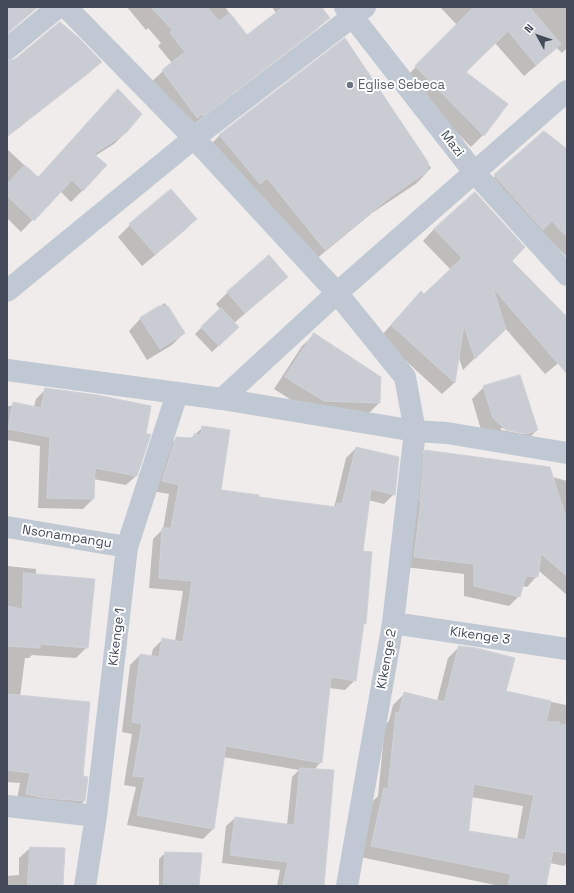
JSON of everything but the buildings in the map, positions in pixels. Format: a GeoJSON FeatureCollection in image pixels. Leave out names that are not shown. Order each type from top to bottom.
{"type":"FeatureCollection","features":[{"type":"Feature","properties":{"kind":"street"},"geometry":{"type":"LineString","coordinates":[[7,49],[58,7]]}},
{"type":"Feature","properties":{"kind":"street","name":"Kikenge 2"},"geometry":{"type":"LineString","coordinates":[[66,7],[194,138],[337,293],[405,377],[415,431],[393,623],[347,886]]}},
{"type":"Feature","properties":{"kind":"street"},"geometry":{"type":"LineString","coordinates":[[7,291],[194,138],[354,10]]}},
{"type":"Feature","properties":{"kind":"street","name":"Mazi"},"geometry":{"type":"LineString","coordinates":[[354,10],[474,172],[567,275]]}},
{"type":"Feature","properties":{"kind":"street"},"geometry":{"type":"LineString","coordinates":[[222,399],[337,293],[567,91]]}},
{"type":"Feature","properties":{"kind":"street"},"geometry":{"type":"LineString","coordinates":[[7,370],[222,399],[415,431],[447,433],[567,452]]}},
{"type":"Feature","properties":{"kind":"street","name":"Kikenge 1"},"geometry":{"type":"LineString","coordinates":[[85,886],[96,816],[127,547],[177,394]]}},
{"type":"Feature","properties":{"kind":"street","name":"Nsonampangu"},"geometry":{"type":"LineString","coordinates":[[7,527],[127,547]]}},
{"type":"Feature","properties":{"kind":"street","name":"Kikenge 3"},"geometry":{"type":"LineString","coordinates":[[393,623],[567,649]]}},
{"type":"Feature","properties":{"kind":"street"},"geometry":{"type":"LineString","coordinates":[[7,806],[96,816]]}},
{"type":"Feature","properties":{"kind":"place","name":"Eglise Sebeca"},"geometry":{"type":"Point","coordinates":[350,85]}}]}
